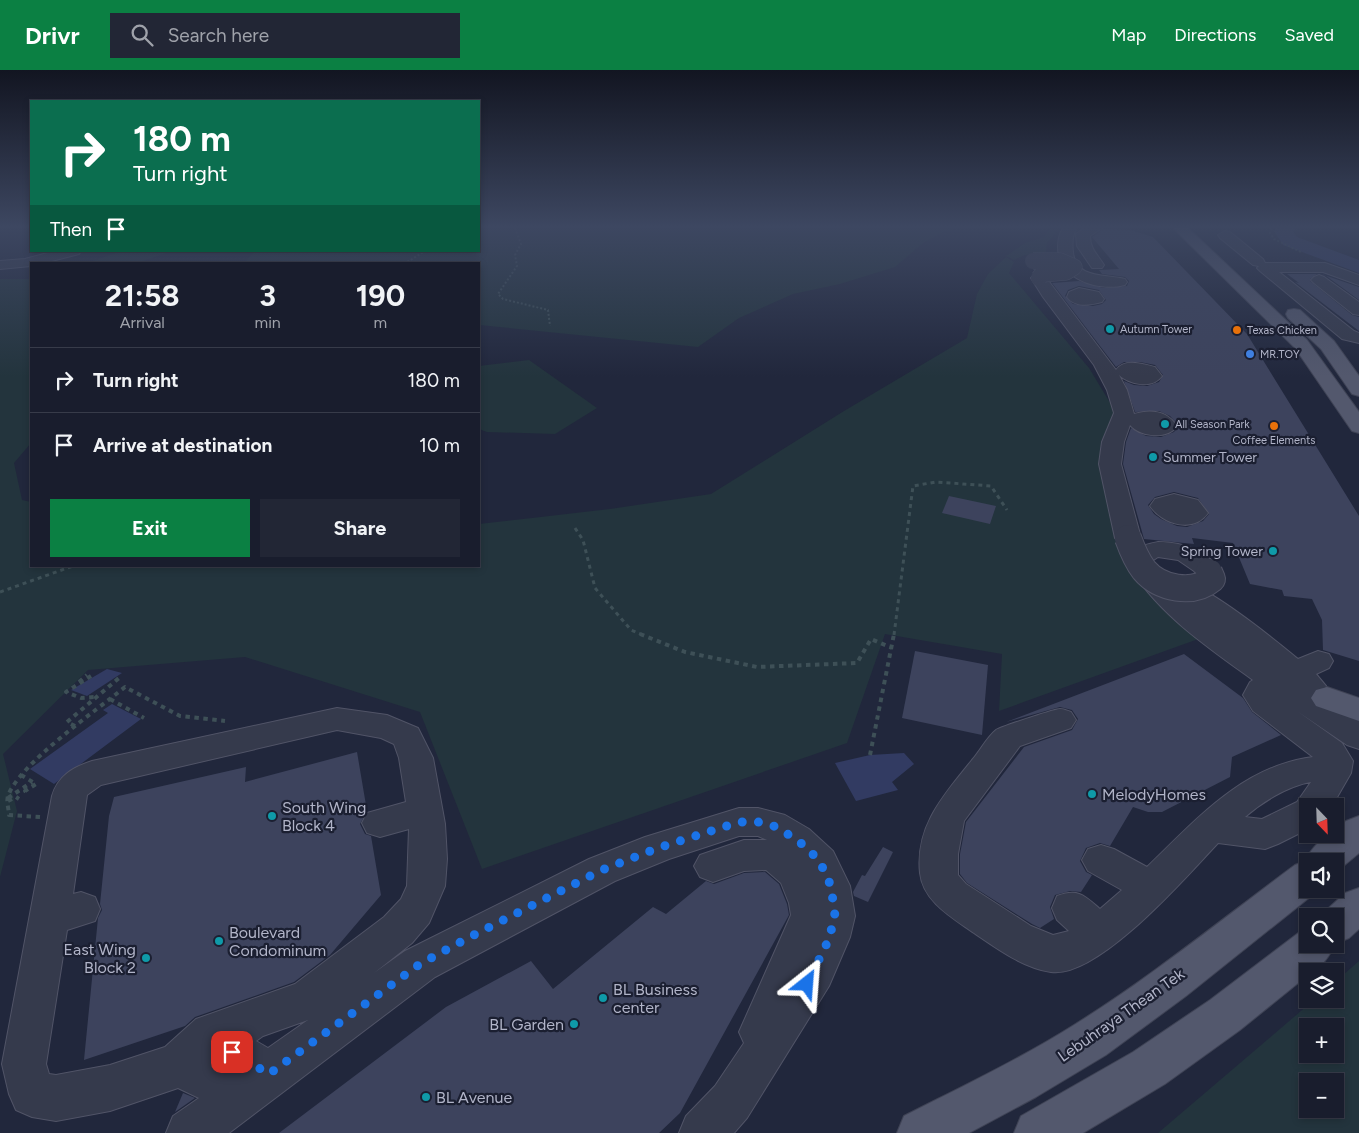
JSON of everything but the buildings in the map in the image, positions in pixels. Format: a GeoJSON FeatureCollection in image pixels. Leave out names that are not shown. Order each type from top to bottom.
{"type":"FeatureCollection","features":[{"type":"Feature","properties":{"kind":"main road"},"geometry":{"type":"LineString","coordinates":[[1250,278],[1301,344],[1359,427]]}},
{"type":"Feature","properties":{"kind":"main road"},"geometry":{"type":"LineString","coordinates":[[1265,278],[1275,286]]}},
{"type":"Feature","properties":{"kind":"main road"},"geometry":{"type":"LineString","coordinates":[[1284,305],[1328,345],[1359,390]]}},
{"type":"Feature","properties":{"kind":"main road"},"geometry":{"type":"LineString","coordinates":[[1327,698],[1359,710]]}},
{"type":"Feature","properties":{"kind":"main road"},"geometry":{"type":"LineString","coordinates":[[1333,853],[1359,831]]}},
{"type":"Feature","properties":{"kind":"main road","name":"Lebuhraya Thean Tek"},"geometry":{"type":"LineString","coordinates":[[921,1133],[1020,1081],[1090,1040],[1179,976],[1299,883]]}},
{"type":"Feature","properties":{"kind":"main road"},"geometry":{"type":"LineString","coordinates":[[1344,918],[1359,904]]}},
{"type":"Feature","properties":{"kind":"main road"},"geometry":{"type":"LineString","coordinates":[[1038,1133],[1149,1068],[1224,1015],[1303,953]]}},
{"type":"Feature","properties":{"kind":"street"},"geometry":{"type":"LineString","coordinates":[[1040,278],[1050,296],[1116,370],[1117,390],[1124,413],[1130,419],[1113,442],[1110,464],[1128,538],[1139,562],[1147,573],[1166,584],[1178,587],[1200,587],[1208,584],[1212,578],[1205,566],[1187,555],[1175,551],[1154,550],[1141,556],[1139,561],[1148,576],[1172,603],[1187,616],[1300,670],[1359,737]]}},
{"type":"Feature","properties":{"kind":"street"},"geometry":{"type":"LineString","coordinates":[[1088,278],[1119,282]]}},
{"type":"Feature","properties":{"kind":"street"},"geometry":{"type":"LineString","coordinates":[[1270,278],[1275,286],[1348,335],[1359,338]]}},
{"type":"Feature","properties":{"kind":"street"},"geometry":{"type":"LineString","coordinates":[[1319,280],[1359,310]]}},
{"type":"Feature","properties":{"kind":"street"},"geometry":{"type":"LineString","coordinates":[[1275,286],[1319,280],[1359,281]]}},
{"type":"Feature","properties":{"kind":"street"},"geometry":{"type":"LineString","coordinates":[[1050,296],[1075,297]]}},
{"type":"Feature","properties":{"kind":"street"},"geometry":{"type":"LineString","coordinates":[[1328,345],[1359,347]]}},
{"type":"Feature","properties":{"kind":"street"},"geometry":{"type":"LineString","coordinates":[[1119,501],[1162,506]]}},
{"type":"Feature","properties":{"kind":"street"},"geometry":{"type":"LineString","coordinates":[[1227,594],[1234,606],[1327,698],[1359,719]]}},
{"type":"Feature","properties":{"kind":"street"},"geometry":{"type":"LineString","coordinates":[[1300,670],[1261,688],[1258,695],[1260,699],[1330,752],[1337,762],[1326,789],[1319,798]]}},
{"type":"Feature","properties":{"kind":"street"},"geometry":{"type":"LineString","coordinates":[[337,719],[387,727],[407,736],[416,758],[424,811],[428,859],[426,886],[416,910],[398,930],[308,1000],[211,1034],[179,1065],[110,1088],[56,1098],[32,1094],[24,1064],[65,913],[67,819],[70,791],[77,782],[92,774],[337,719]]}},
{"type":"Feature","properties":{"kind":"street"},"geometry":{"type":"LineString","coordinates":[[1060,720],[1008,738],[948,816],[945,822],[938,868],[943,886],[952,896],[1025,944],[1044,953],[1054,955],[1068,953],[1085,944],[1099,933],[1151,888],[1236,805],[1292,774],[1336,766]]}},
{"type":"Feature","properties":{"kind":"street"},"geometry":{"type":"LineString","coordinates":[[380,823],[424,811]]}},
{"type":"Feature","properties":{"kind":"street"},"geometry":{"type":"LineString","coordinates":[[1212,828],[1264,834],[1299,816]]}},
{"type":"Feature","properties":{"kind":"street"},"geometry":{"type":"LineString","coordinates":[[190,1133],[420,964],[602,870],[658,848],[739,822],[758,822],[772,825],[796,839],[820,862],[831,886],[835,916],[830,937],[814,972],[731,1102],[703,1133]]}},
{"type":"Feature","properties":{"kind":"street"},"geometry":{"type":"LineString","coordinates":[[713,866],[752,854],[766,855],[782,861],[795,870],[809,899],[811,915],[731,1102]]}},
{"type":"Feature","properties":{"kind":"street"},"geometry":{"type":"LineString","coordinates":[[1101,860],[1151,888]]}},
{"type":"Feature","properties":{"kind":"street"},"geometry":{"type":"LineString","coordinates":[[1071,908],[1099,933]]}},
{"type":"Feature","properties":{"kind":"street"},"geometry":{"type":"LineString","coordinates":[[255,1018],[228,1034],[228,1047],[255,1085]]}},
{"type":"Feature","properties":{"kind":"street"},"geometry":{"type":"LineString","coordinates":[[179,1065],[202,1075],[255,1085]]}},
{"type":"Feature","properties":{"kind":"path"},"geometry":{"type":"LineString","coordinates":[[509,278],[498,294],[503,299],[548,310],[550,326]]}},
{"type":"Feature","properties":{"kind":"path"},"geometry":{"type":"LineString","coordinates":[[870,755],[892,648],[913,486],[936,482],[991,486],[1007,510]]}},
{"type":"Feature","properties":{"kind":"path"},"geometry":{"type":"LineString","coordinates":[[575,528],[583,540],[595,588],[631,630],[685,652],[757,667],[857,663],[871,638],[892,648]]}},
{"type":"Feature","properties":{"kind":"path"},"geometry":{"type":"LineString","coordinates":[[0,592],[70,567]]}},
{"type":"Feature","properties":{"kind":"path"},"geometry":{"type":"LineString","coordinates":[[87,675],[78,681],[91,676],[66,692],[81,698],[96,697]]}},
{"type":"Feature","properties":{"kind":"path"},"geometry":{"type":"LineString","coordinates":[[76,726],[67,722],[119,678]]}},
{"type":"Feature","properties":{"kind":"path"},"geometry":{"type":"LineString","coordinates":[[67,819],[9,815],[8,800],[14,783],[43,753],[125,687],[180,716],[229,722]]}},
{"type":"Feature","properties":{"kind":"path"},"geometry":{"type":"LineString","coordinates":[[110,699],[144,718]]}},
{"type":"Feature","properties":{"kind":"path"},"geometry":{"type":"LineString","coordinates":[[21,775],[36,784],[25,792],[28,793]]}},
{"type":"Feature","properties":{"kind":"path"},"geometry":{"type":"LineString","coordinates":[[8,800],[32,782]]}},
{"type":"Feature","properties":{"kind":"path"},"geometry":{"type":"LineString","coordinates":[[8,800],[16,796],[19,799]]}},
{"type":"Feature","properties":{"kind":"shaded area"},"geometry":{"type":"Polygon","coordinates":[[[480,278],[861,278],[793,294],[739,318],[698,347],[480,325],[480,278]]]}},
{"type":"Feature","properties":{"kind":"shaded area"},"geometry":{"type":"Polygon","coordinates":[[[986,278],[1013,278],[1089,368],[1115,411],[1101,442],[1100,464],[1116,537],[1126,566],[1137,582],[1153,598],[1201,638],[999,711],[1002,654],[885,634],[847,743],[482,869],[420,712],[245,657],[88,670],[3,754],[17,811],[0,877],[0,279],[30,279],[30,444],[14,463],[22,500],[30,502],[30,567],[480,567],[480,524],[610,509],[711,494],[844,411],[967,338],[977,294],[986,278]]]}},
{"type":"Feature","properties":{"kind":"shaded area"},"geometry":{"type":"Polygon","coordinates":[[[529,360],[597,408],[555,434],[487,432],[480,429],[480,366],[529,360]]]}},
{"type":"Feature","properties":{"kind":"shaded area"},"geometry":{"type":"Polygon","coordinates":[[[1359,961],[1359,1133],[1158,1133],[1304,1008],[1344,1008],[1344,974],[1359,961]]]}},
{"type":"Feature","properties":{"kind":"water"},"geometry":{"type":"Polygon","coordinates":[[[107,669],[122,673],[87,696],[71,690],[107,669]]]}},
{"type":"Feature","properties":{"kind":"water"},"geometry":{"type":"Polygon","coordinates":[[[112,704],[141,719],[54,784],[30,769],[108,713],[103,710],[112,704]]]}},
{"type":"Feature","properties":{"kind":"water"},"geometry":{"type":"Polygon","coordinates":[[[904,753],[914,764],[892,782],[898,790],[856,801],[835,763],[870,755],[904,753]]]}},
{"type":"Feature","properties":{"kind":"place","name":"Autumn Tower"},"geometry":{"type":"Point","coordinates":[1110,329]}},
{"type":"Feature","properties":{"kind":"place","name":"Texas Chicken"},"geometry":{"type":"Point","coordinates":[1237,330]}},
{"type":"Feature","properties":{"kind":"place","name":"MR.TOY"},"geometry":{"type":"Point","coordinates":[1250,354]}},
{"type":"Feature","properties":{"kind":"place","name":"All Season Park"},"geometry":{"type":"Point","coordinates":[1165,424]}},
{"type":"Feature","properties":{"kind":"place","name":"Coffee Elements"},"geometry":{"type":"Point","coordinates":[1274,426]}},
{"type":"Feature","properties":{"kind":"place","name":"Summer Tower"},"geometry":{"type":"Point","coordinates":[1153,457]}},
{"type":"Feature","properties":{"kind":"place","name":"Spring Tower"},"geometry":{"type":"Point","coordinates":[1273,551]}},
{"type":"Feature","properties":{"kind":"place","name":"MelodyHomes"},"geometry":{"type":"Point","coordinates":[1092,794]}},
{"type":"Feature","properties":{"kind":"place","name":"South Wing Block 4"},"geometry":{"type":"Point","coordinates":[272,816]}},
{"type":"Feature","properties":{"kind":"place","name":"Boulevard Condominum"},"geometry":{"type":"Point","coordinates":[219,941]}},
{"type":"Feature","properties":{"kind":"place","name":"East Wing Block 2"},"geometry":{"type":"Point","coordinates":[146,958]}},
{"type":"Feature","properties":{"kind":"place","name":"BL Business center"},"geometry":{"type":"Point","coordinates":[603,998]}},
{"type":"Feature","properties":{"kind":"place","name":"BL Garden"},"geometry":{"type":"Point","coordinates":[574,1024]}},
{"type":"Feature","properties":{"kind":"place","name":"BL Avenue"},"geometry":{"type":"Point","coordinates":[426,1097]}},
{"type":"Feature","properties":{"kind":"route"},"geometry":{"type":"LineString","coordinates":[[232,1052],[269,1074],[420,964],[468,938],[602,870],[658,848],[739,822],[758,822],[772,825],[796,839],[820,862],[831,886],[835,916],[830,937],[807,984]]}}]}
